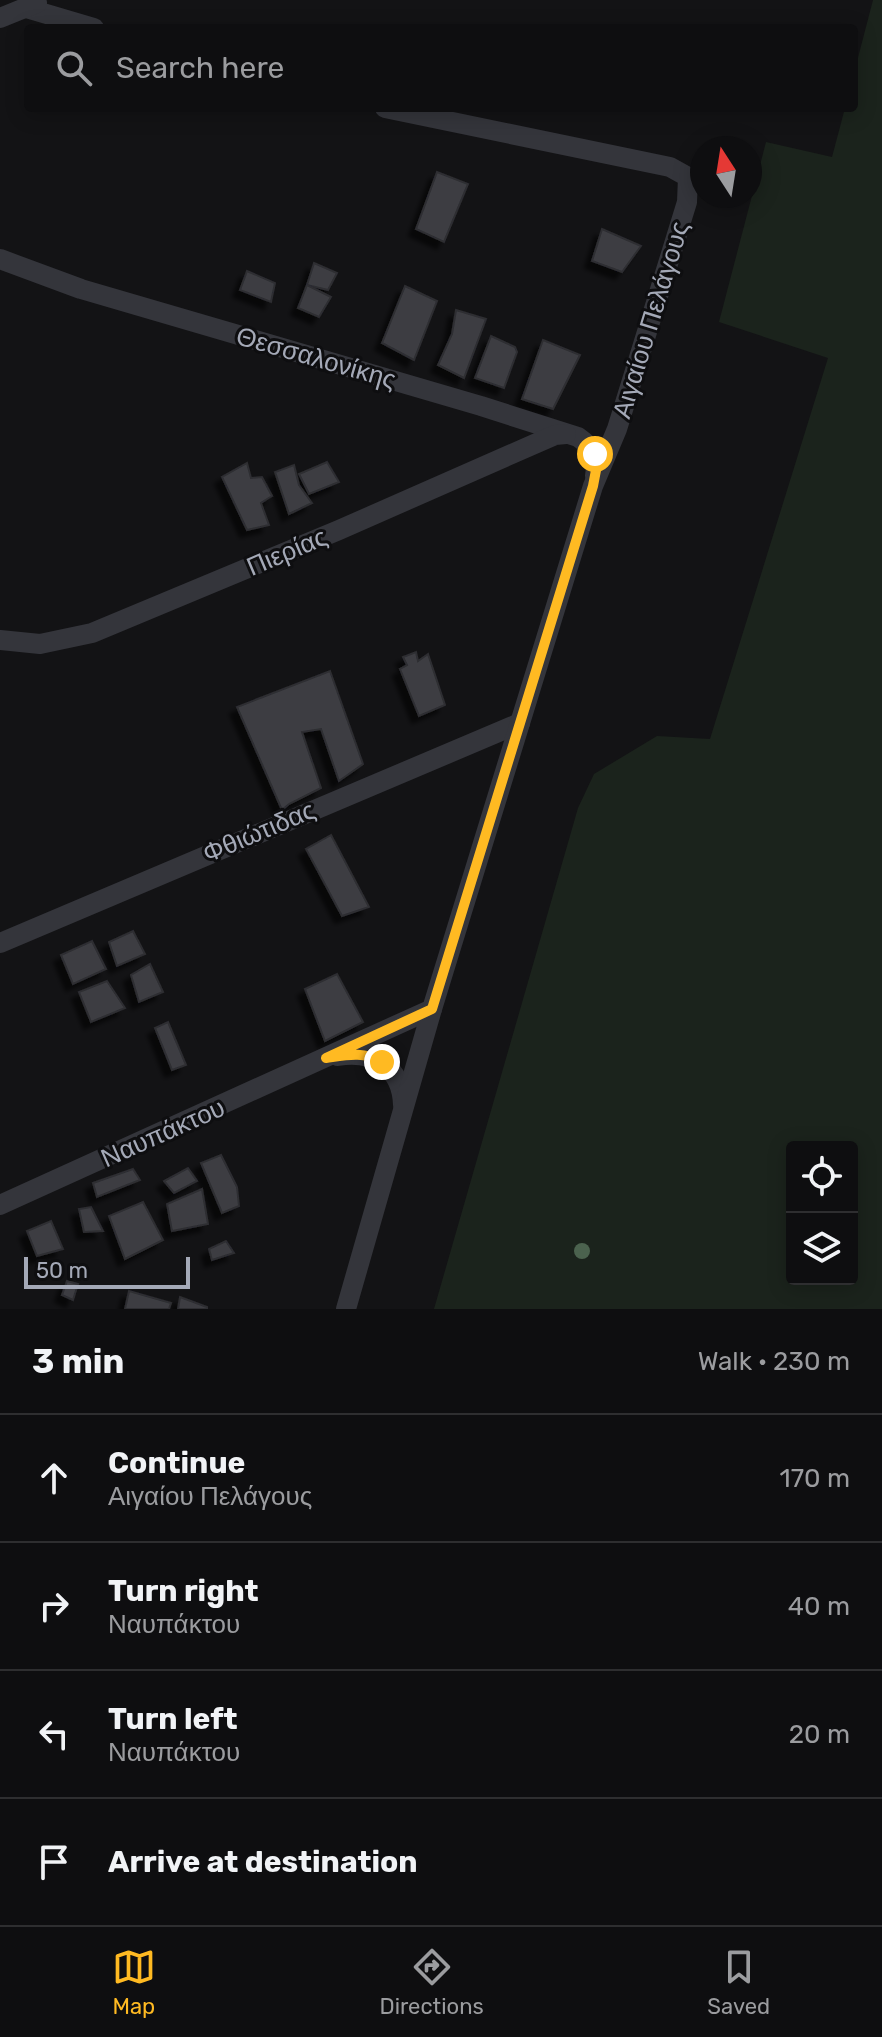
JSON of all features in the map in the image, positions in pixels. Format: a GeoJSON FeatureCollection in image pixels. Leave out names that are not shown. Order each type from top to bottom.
{"type":"FeatureCollection","features":[{"type":"Feature","properties":{"kind":"street"},"geometry":{"type":"LineString","coordinates":[[0,18],[35,4],[84,24]]}},
{"type":"Feature","properties":{"kind":"street","name":"Αιγαίου Πελάγους"},"geometry":{"type":"LineString","coordinates":[[346,1309],[432,1009],[593,486],[617,429],[687,202],[688,177],[670,167],[404,112]]}},
{"type":"Feature","properties":{"kind":"street","name":"Θεσσαλονίκης"},"geometry":{"type":"LineString","coordinates":[[0,259],[81,289],[567,434],[588,444],[595,454],[597,465],[593,486]]}},
{"type":"Feature","properties":{"kind":"street","name":"Πιερίας"},"geometry":{"type":"LineString","coordinates":[[0,640],[40,644],[92,633],[544,440],[567,434]]}},
{"type":"Feature","properties":{"kind":"street","name":"Φθιώτιδας"},"geometry":{"type":"LineString","coordinates":[[0,943],[520,723]]}},
{"type":"Feature","properties":{"kind":"street","name":"Ναυπάκτου"},"geometry":{"type":"LineString","coordinates":[[0,1205],[432,1009]]}},
{"type":"Feature","properties":{"kind":"street","name":"Ναυπάκτου"},"geometry":{"type":"LineString","coordinates":[[326,1058],[363,1055],[388,1067],[402,1091],[400,1119]]}},
{"type":"Feature","properties":{"kind":"shaded area"},"geometry":{"type":"Polygon","coordinates":[[[873,0],[882,0],[882,1309],[434,1309],[578,808],[594,774],[657,736],[710,739],[828,358],[719,322],[749,208],[762,208],[762,157],[766,142],[832,157],[844,112],[858,112],[858,58],[873,0]]]}},
{"type":"Feature","properties":{"kind":"building"},"geometry":{"type":"Polygon","coordinates":[[[437,172],[468,184],[444,242],[416,229],[437,172]]]}},
{"type":"Feature","properties":{"kind":"building"},"geometry":{"type":"Polygon","coordinates":[[[602,229],[641,246],[622,272],[592,261],[602,229]]]}},
{"type":"Feature","properties":{"kind":"building"},"geometry":{"type":"Polygon","coordinates":[[[314,263],[337,273],[328,290],[307,285],[314,263]]]}},
{"type":"Feature","properties":{"kind":"building"},"geometry":{"type":"Polygon","coordinates":[[[247,271],[275,283],[271,302],[240,290],[247,271]]]}},
{"type":"Feature","properties":{"kind":"building"},"geometry":{"type":"Polygon","coordinates":[[[307,285],[331,297],[319,317],[298,308],[307,285]]]}},
{"type":"Feature","properties":{"kind":"building"},"geometry":{"type":"Polygon","coordinates":[[[405,286],[437,301],[414,360],[382,343],[405,286]]]}},
{"type":"Feature","properties":{"kind":"building"},"geometry":{"type":"Polygon","coordinates":[[[456,310],[486,319],[464,378],[438,365],[452,334],[456,310]]]}},
{"type":"Feature","properties":{"kind":"building"},"geometry":{"type":"Polygon","coordinates":[[[491,336],[515,347],[517,352],[504,388],[475,378],[491,336]]]}},
{"type":"Feature","properties":{"kind":"building"},"geometry":{"type":"Polygon","coordinates":[[[543,340],[580,355],[553,409],[522,399],[543,340]]]}},
{"type":"Feature","properties":{"kind":"building"},"geometry":{"type":"Polygon","coordinates":[[[327,462],[339,482],[309,494],[299,474],[327,462]]]}},
{"type":"Feature","properties":{"kind":"building"},"geometry":{"type":"Polygon","coordinates":[[[247,463],[251,478],[262,477],[272,496],[261,503],[269,525],[247,530],[222,477],[247,463]]]}},
{"type":"Feature","properties":{"kind":"building"},"geometry":{"type":"Polygon","coordinates":[[[294,465],[299,485],[312,503],[289,514],[275,472],[294,465]]]}},
{"type":"Feature","properties":{"kind":"building"},"geometry":{"type":"Polygon","coordinates":[[[416,652],[418,661],[428,654],[445,705],[419,716],[400,669],[407,665],[403,657],[416,652]]]}},
{"type":"Feature","properties":{"kind":"building"},"geometry":{"type":"Polygon","coordinates":[[[330,671],[363,764],[339,781],[321,729],[302,732],[321,788],[282,810],[237,707],[330,671]]]}},
{"type":"Feature","properties":{"kind":"building"},"geometry":{"type":"Polygon","coordinates":[[[331,835],[369,907],[342,916],[306,849],[331,835]]]}},
{"type":"Feature","properties":{"kind":"building"},"geometry":{"type":"Polygon","coordinates":[[[133,931],[145,954],[117,966],[109,942],[133,931]]]}},
{"type":"Feature","properties":{"kind":"building"},"geometry":{"type":"Polygon","coordinates":[[[92,941],[106,969],[73,984],[61,955],[92,941]]]}},
{"type":"Feature","properties":{"kind":"building"},"geometry":{"type":"Polygon","coordinates":[[[150,964],[163,992],[139,1002],[131,975],[150,964]]]}},
{"type":"Feature","properties":{"kind":"building"},"geometry":{"type":"Polygon","coordinates":[[[337,974],[363,1022],[325,1041],[305,989],[337,974]]]}},
{"type":"Feature","properties":{"kind":"building"},"geometry":{"type":"Polygon","coordinates":[[[107,981],[125,1008],[91,1022],[79,992],[107,981]]]}},
{"type":"Feature","properties":{"kind":"building"},"geometry":{"type":"Polygon","coordinates":[[[168,1022],[186,1065],[172,1070],[155,1028],[168,1022]]]}},
{"type":"Feature","properties":{"kind":"building"},"geometry":{"type":"Polygon","coordinates":[[[221,1155],[237,1187],[239,1206],[222,1213],[201,1163],[221,1155]]]}},
{"type":"Feature","properties":{"kind":"building"},"geometry":{"type":"Polygon","coordinates":[[[188,1168],[197,1181],[174,1193],[164,1181],[188,1168]]]}},
{"type":"Feature","properties":{"kind":"building"},"geometry":{"type":"Polygon","coordinates":[[[133,1169],[140,1180],[97,1197],[93,1183],[133,1169]]]}},
{"type":"Feature","properties":{"kind":"building"},"geometry":{"type":"Polygon","coordinates":[[[202,1189],[208,1224],[172,1231],[167,1204],[202,1189]]]}},
{"type":"Feature","properties":{"kind":"building"},"geometry":{"type":"Polygon","coordinates":[[[143,1202],[163,1240],[125,1259],[109,1216],[143,1202]]]}},
{"type":"Feature","properties":{"kind":"building"},"geometry":{"type":"Polygon","coordinates":[[[91,1207],[103,1231],[84,1232],[79,1209],[91,1207]]]}},
{"type":"Feature","properties":{"kind":"building"},"geometry":{"type":"Polygon","coordinates":[[[51,1221],[63,1249],[37,1256],[27,1231],[51,1221]]]}},
{"type":"Feature","properties":{"kind":"building"},"geometry":{"type":"Polygon","coordinates":[[[226,1241],[234,1253],[212,1260],[209,1249],[226,1241]]]}},
{"type":"Feature","properties":{"kind":"building"},"geometry":{"type":"Polygon","coordinates":[[[67,1281],[78,1284],[73,1300],[62,1295],[67,1281]]]}},
{"type":"Feature","properties":{"kind":"building"},"geometry":{"type":"Polygon","coordinates":[[[129,1291],[171,1303],[169,1309],[125,1309],[129,1291]]]}},
{"type":"Feature","properties":{"kind":"building"},"geometry":{"type":"Polygon","coordinates":[[[180,1297],[207,1307],[207,1309],[178,1309],[180,1297]]]}},
{"type":"Feature","properties":{"kind":"route"},"geometry":{"type":"LineString","coordinates":[[382,1062],[356,1054],[326,1058],[432,1009],[593,486],[597,465],[595,454]]}}]}
